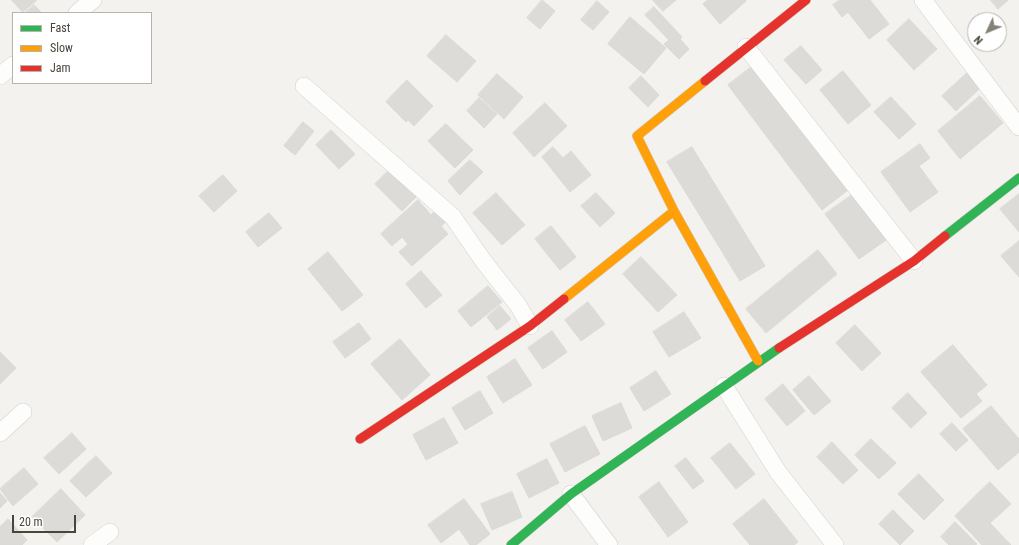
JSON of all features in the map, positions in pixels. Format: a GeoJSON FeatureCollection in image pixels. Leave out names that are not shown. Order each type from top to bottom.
{"type":"FeatureCollection","features":[{"type":"Feature","properties":{"kind":"street"},"geometry":{"type":"LineString","coordinates":[[78,12],[93,0]]}},
{"type":"Feature","properties":{"kind":"street"},"geometry":{"type":"LineString","coordinates":[[758,361],[674,211],[637,136],[806,0]]}},
{"type":"Feature","properties":{"kind":"street"},"geometry":{"type":"LineString","coordinates":[[923,0],[1019,127]]}},
{"type":"Feature","properties":{"kind":"street"},"geometry":{"type":"LineString","coordinates":[[746,47],[914,261]]}},
{"type":"Feature","properties":{"kind":"street"},"geometry":{"type":"LineString","coordinates":[[0,76],[12,66]]}},
{"type":"Feature","properties":{"kind":"street"},"geometry":{"type":"LineString","coordinates":[[304,86],[454,217],[484,262],[518,305],[530,326]]}},
{"type":"Feature","properties":{"kind":"street"},"geometry":{"type":"LineString","coordinates":[[511,545],[571,494],[758,361],[914,261],[1019,178]]}},
{"type":"Feature","properties":{"kind":"street"},"geometry":{"type":"LineString","coordinates":[[360,440],[530,326],[674,211]]}},
{"type":"Feature","properties":{"kind":"street"},"geometry":{"type":"LineString","coordinates":[[724,386],[778,472],[835,545]]}},
{"type":"Feature","properties":{"kind":"street"},"geometry":{"type":"LineString","coordinates":[[0,432],[23,412]]}},
{"type":"Feature","properties":{"kind":"street"},"geometry":{"type":"LineString","coordinates":[[571,494],[609,545]]}},
{"type":"Feature","properties":{"kind":"street"},"geometry":{"type":"LineString","coordinates":[[92,545],[110,532]]}},
{"type":"Feature","properties":{"kind":"building"},"geometry":{"type":"Polygon","coordinates":[[[12,0],[37,0],[23,12],[12,0]]]}},
{"type":"Feature","properties":{"kind":"building"},"geometry":{"type":"Polygon","coordinates":[[[542,0],[555,11],[540,29],[527,18],[542,0]]]}},
{"type":"Feature","properties":{"kind":"building"},"geometry":{"type":"Polygon","coordinates":[[[653,0],[676,0],[663,11],[653,0]]]}},
{"type":"Feature","properties":{"kind":"building"},"geometry":{"type":"Polygon","coordinates":[[[708,0],[746,1],[720,24],[703,4],[708,0]]]}},
{"type":"Feature","properties":{"kind":"building"},"geometry":{"type":"Polygon","coordinates":[[[840,0],[870,0],[889,24],[869,39],[848,12],[842,17],[833,5],[840,0]]]}},
{"type":"Feature","properties":{"kind":"building"},"geometry":{"type":"Polygon","coordinates":[[[991,0],[1008,0],[998,9],[991,0]]]}},
{"type":"Feature","properties":{"kind":"building"},"geometry":{"type":"Polygon","coordinates":[[[597,1],[609,12],[593,30],[581,20],[597,1]]]}},
{"type":"Feature","properties":{"kind":"building"},"geometry":{"type":"Polygon","coordinates":[[[34,5],[41,12],[26,12],[34,5]]]}},
{"type":"Feature","properties":{"kind":"building"},"geometry":{"type":"Polygon","coordinates":[[[654,7],[682,37],[680,39],[689,49],[679,59],[664,44],[669,40],[645,15],[654,7]]]}},
{"type":"Feature","properties":{"kind":"building"},"geometry":{"type":"Polygon","coordinates":[[[630,17],[666,48],[644,74],[608,44],[630,17]]]}},
{"type":"Feature","properties":{"kind":"building"},"geometry":{"type":"Polygon","coordinates":[[[909,19],[937,49],[914,70],[887,40],[909,19]]]}},
{"type":"Feature","properties":{"kind":"building"},"geometry":{"type":"Polygon","coordinates":[[[446,35],[476,61],[457,82],[427,56],[446,35]]]}},
{"type":"Feature","properties":{"kind":"building"},"geometry":{"type":"Polygon","coordinates":[[[801,46],[822,70],[806,84],[784,60],[801,46]]]}},
{"type":"Feature","properties":{"kind":"building"},"geometry":{"type":"Polygon","coordinates":[[[754,65],[848,190],[822,210],[728,85],[754,65]]]}},
{"type":"Feature","properties":{"kind":"building"},"geometry":{"type":"Polygon","coordinates":[[[843,71],[871,105],[848,124],[820,90],[843,71]]]}},
{"type":"Feature","properties":{"kind":"building"},"geometry":{"type":"Polygon","coordinates":[[[967,73],[980,88],[956,111],[942,96],[967,73]]]}},
{"type":"Feature","properties":{"kind":"building"},"geometry":{"type":"Polygon","coordinates":[[[497,74],[523,97],[504,119],[478,95],[497,74]]]}},
{"type":"Feature","properties":{"kind":"building"},"geometry":{"type":"Polygon","coordinates":[[[641,76],[659,95],[648,107],[629,88],[641,76]]]}},
{"type":"Feature","properties":{"kind":"building"},"geometry":{"type":"Polygon","coordinates":[[[407,80],[433,106],[414,126],[408,120],[406,122],[386,102],[407,80]]]}},
{"type":"Feature","properties":{"kind":"building"},"geometry":{"type":"Polygon","coordinates":[[[980,96],[1003,123],[960,159],[938,131],[980,96]]]}},
{"type":"Feature","properties":{"kind":"building"},"geometry":{"type":"Polygon","coordinates":[[[891,97],[916,124],[899,139],[874,112],[891,97]]]}},
{"type":"Feature","properties":{"kind":"building"},"geometry":{"type":"Polygon","coordinates":[[[479,98],[497,114],[484,128],[467,111],[479,98]]]}},
{"type":"Feature","properties":{"kind":"building"},"geometry":{"type":"Polygon","coordinates":[[[545,103],[567,126],[534,157],[513,133],[545,103]]]}},
{"type":"Feature","properties":{"kind":"building"},"geometry":{"type":"Polygon","coordinates":[[[303,122],[314,131],[295,155],[284,146],[303,122]]]}},
{"type":"Feature","properties":{"kind":"building"},"geometry":{"type":"Polygon","coordinates":[[[446,124],[473,150],[455,168],[428,141],[446,124]]]}},
{"type":"Feature","properties":{"kind":"building"},"geometry":{"type":"Polygon","coordinates":[[[331,130],[355,154],[339,169],[316,145],[331,130]]]}},
{"type":"Feature","properties":{"kind":"building"},"geometry":{"type":"Polygon","coordinates":[[[920,144],[930,158],[919,166],[938,192],[910,212],[881,172],[920,144]]]}},
{"type":"Feature","properties":{"kind":"building"},"geometry":{"type":"Polygon","coordinates":[[[553,147],[563,158],[571,151],[591,175],[570,192],[542,157],[553,147]]]}},
{"type":"Feature","properties":{"kind":"building"},"geometry":{"type":"Polygon","coordinates":[[[692,147],[765,266],[740,281],[667,162],[692,147]]]}},
{"type":"Feature","properties":{"kind":"building"},"geometry":{"type":"Polygon","coordinates":[[[470,160],[483,172],[460,195],[448,181],[470,160]]]}},
{"type":"Feature","properties":{"kind":"building"},"geometry":{"type":"Polygon","coordinates":[[[389,170],[416,197],[402,211],[375,184],[389,170]]]}},
{"type":"Feature","properties":{"kind":"building"},"geometry":{"type":"Polygon","coordinates":[[[223,175],[237,191],[214,212],[199,196],[223,175]]]}},
{"type":"Feature","properties":{"kind":"building"},"geometry":{"type":"Polygon","coordinates":[[[496,193],[525,225],[502,245],[473,213],[496,193]]]}},
{"type":"Feature","properties":{"kind":"building"},"geometry":{"type":"Polygon","coordinates":[[[596,193],[615,213],[600,227],[581,206],[596,193]]]}},
{"type":"Feature","properties":{"kind":"building"},"geometry":{"type":"Polygon","coordinates":[[[1019,194],[1019,232],[1000,209],[1019,194]]]}},
{"type":"Feature","properties":{"kind":"building"},"geometry":{"type":"Polygon","coordinates":[[[852,195],[886,240],[859,259],[825,214],[852,195]]]}},
{"type":"Feature","properties":{"kind":"building"},"geometry":{"type":"Polygon","coordinates":[[[418,200],[431,215],[438,208],[449,219],[441,226],[448,234],[412,266],[399,252],[408,244],[402,237],[392,246],[381,234],[418,200]]]}},
{"type":"Feature","properties":{"kind":"building"},"geometry":{"type":"Polygon","coordinates":[[[269,213],[282,228],[258,247],[246,232],[269,213]]]}},
{"type":"Feature","properties":{"kind":"building"},"geometry":{"type":"Polygon","coordinates":[[[551,226],[576,257],[560,270],[535,239],[551,226]]]}},
{"type":"Feature","properties":{"kind":"building"},"geometry":{"type":"Polygon","coordinates":[[[1019,241],[1019,277],[1001,256],[1019,241]]]}},
{"type":"Feature","properties":{"kind":"building"},"geometry":{"type":"Polygon","coordinates":[[[818,250],[837,274],[766,333],[746,309],[818,250]]]}},
{"type":"Feature","properties":{"kind":"building"},"geometry":{"type":"Polygon","coordinates":[[[328,252],[363,295],[342,311],[308,269],[328,252]]]}},
{"type":"Feature","properties":{"kind":"building"},"geometry":{"type":"Polygon","coordinates":[[[641,257],[677,295],[658,312],[623,274],[641,257]]]}},
{"type":"Feature","properties":{"kind":"building"},"geometry":{"type":"Polygon","coordinates":[[[421,271],[442,295],[426,308],[406,284],[421,271]]]}},
{"type":"Feature","properties":{"kind":"building"},"geometry":{"type":"Polygon","coordinates":[[[488,286],[502,302],[471,327],[458,311],[488,286]]]}},
{"type":"Feature","properties":{"kind":"building"},"geometry":{"type":"Polygon","coordinates":[[[588,302],[605,324],[581,341],[565,320],[588,302]]]}},
{"type":"Feature","properties":{"kind":"building"},"geometry":{"type":"Polygon","coordinates":[[[500,306],[511,319],[497,330],[487,317],[500,306]]]}},
{"type":"Feature","properties":{"kind":"building"},"geometry":{"type":"Polygon","coordinates":[[[684,312],[701,338],[669,357],[653,332],[684,312]]]}},
{"type":"Feature","properties":{"kind":"building"},"geometry":{"type":"Polygon","coordinates":[[[359,323],[371,339],[345,358],[333,342],[359,323]]]}},
{"type":"Feature","properties":{"kind":"building"},"geometry":{"type":"Polygon","coordinates":[[[855,325],[881,353],[862,371],[836,343],[855,325]]]}},
{"type":"Feature","properties":{"kind":"building"},"geometry":{"type":"Polygon","coordinates":[[[552,331],[567,352],[543,369],[528,348],[552,331]]]}},
{"type":"Feature","properties":{"kind":"building"},"geometry":{"type":"Polygon","coordinates":[[[400,339],[430,375],[402,400],[371,364],[400,339]]]}},
{"type":"Feature","properties":{"kind":"building"},"geometry":{"type":"Polygon","coordinates":[[[953,345],[987,385],[976,394],[982,401],[961,418],[921,372],[953,345]]]}},
{"type":"Feature","properties":{"kind":"building"},"geometry":{"type":"Polygon","coordinates":[[[0,352],[16,368],[0,384],[0,352]]]}},
{"type":"Feature","properties":{"kind":"building"},"geometry":{"type":"Polygon","coordinates":[[[515,359],[532,385],[503,403],[487,377],[515,359]]]}},
{"type":"Feature","properties":{"kind":"building"},"geometry":{"type":"Polygon","coordinates":[[[656,371],[671,394],[644,411],[630,388],[656,371]]]}},
{"type":"Feature","properties":{"kind":"building"},"geometry":{"type":"Polygon","coordinates":[[[809,376],[831,401],[814,415],[793,390],[809,376]]]}},
{"type":"Feature","properties":{"kind":"building"},"geometry":{"type":"Polygon","coordinates":[[[783,384],[805,411],[787,426],[765,399],[783,384]]]}},
{"type":"Feature","properties":{"kind":"building"},"geometry":{"type":"Polygon","coordinates":[[[480,391],[493,413],[465,430],[452,408],[480,391]]]}},
{"type":"Feature","properties":{"kind":"building"},"geometry":{"type":"Polygon","coordinates":[[[908,393],[927,413],[911,428],[892,408],[908,393]]]}},
{"type":"Feature","properties":{"kind":"building"},"geometry":{"type":"Polygon","coordinates":[[[621,403],[632,428],[603,441],[592,416],[621,403]]]}},
{"type":"Feature","properties":{"kind":"building"},"geometry":{"type":"Polygon","coordinates":[[[991,406],[1019,439],[1019,452],[998,470],[963,429],[991,406]]]}},
{"type":"Feature","properties":{"kind":"building"},"geometry":{"type":"Polygon","coordinates":[[[444,418],[458,443],[426,460],[413,435],[444,418]]]}},
{"type":"Feature","properties":{"kind":"building"},"geometry":{"type":"Polygon","coordinates":[[[952,423],[968,440],[956,451],[940,434],[952,423]]]}},
{"type":"Feature","properties":{"kind":"building"},"geometry":{"type":"Polygon","coordinates":[[[585,426],[600,454],[565,472],[550,444],[585,426]]]}},
{"type":"Feature","properties":{"kind":"building"},"geometry":{"type":"Polygon","coordinates":[[[72,433],[86,449],[59,474],[44,458],[72,433]]]}},
{"type":"Feature","properties":{"kind":"building"},"geometry":{"type":"Polygon","coordinates":[[[871,439],[896,463],[879,479],[855,455],[871,439]]]}},
{"type":"Feature","properties":{"kind":"building"},"geometry":{"type":"Polygon","coordinates":[[[832,442],[858,470],[843,484],[817,457],[832,442]]]}},
{"type":"Feature","properties":{"kind":"building"},"geometry":{"type":"Polygon","coordinates":[[[730,443],[755,474],[736,489],[711,458],[730,443]]]}},
{"type":"Feature","properties":{"kind":"building"},"geometry":{"type":"Polygon","coordinates":[[[96,456],[112,473],[86,497],[70,481],[96,456]]]}},
{"type":"Feature","properties":{"kind":"building"},"geometry":{"type":"Polygon","coordinates":[[[686,458],[704,481],[693,489],[675,466],[686,458]]]}},
{"type":"Feature","properties":{"kind":"building"},"geometry":{"type":"Polygon","coordinates":[[[547,459],[559,483],[529,498],[517,474],[547,459]]]}},
{"type":"Feature","properties":{"kind":"building"},"geometry":{"type":"Polygon","coordinates":[[[24,468],[38,484],[13,506],[0,489],[24,468]]]}},
{"type":"Feature","properties":{"kind":"building"},"geometry":{"type":"Polygon","coordinates":[[[919,474],[944,500],[924,520],[898,494],[919,474]]]}},
{"type":"Feature","properties":{"kind":"building"},"geometry":{"type":"Polygon","coordinates":[[[659,482],[688,522],[668,537],[639,497],[659,482]]]}},
{"type":"Feature","properties":{"kind":"building"},"geometry":{"type":"Polygon","coordinates":[[[990,482],[1011,504],[990,523],[1011,545],[982,545],[955,516],[990,482]]]}},
{"type":"Feature","properties":{"kind":"building"},"geometry":{"type":"Polygon","coordinates":[[[61,489],[85,515],[57,542],[32,517],[61,489]]]}},
{"type":"Feature","properties":{"kind":"building"},"geometry":{"type":"Polygon","coordinates":[[[512,492],[522,517],[492,530],[481,504],[512,492]]]}},
{"type":"Feature","properties":{"kind":"building"},"geometry":{"type":"Polygon","coordinates":[[[0,493],[7,501],[0,508],[0,493]]]}},
{"type":"Feature","properties":{"kind":"building"},"geometry":{"type":"Polygon","coordinates":[[[464,499],[490,534],[476,545],[470,545],[459,529],[441,543],[428,525],[464,499]]]}},
{"type":"Feature","properties":{"kind":"building"},"geometry":{"type":"Polygon","coordinates":[[[764,499],[798,542],[794,545],[750,545],[733,524],[764,499]]]}},
{"type":"Feature","properties":{"kind":"building"},"geometry":{"type":"Polygon","coordinates":[[[893,510],[914,531],[900,545],[879,524],[893,510]]]}},
{"type":"Feature","properties":{"kind":"building"},"geometry":{"type":"Polygon","coordinates":[[[8,519],[27,540],[22,545],[0,545],[0,527],[8,519]]]}},
{"type":"Feature","properties":{"kind":"building"},"geometry":{"type":"Polygon","coordinates":[[[955,522],[977,544],[949,545],[941,537],[955,522]]]}},
{"type":"Feature","properties":{"kind":"traffic: fast"},"geometry":{"type":"LineString","coordinates":[[945,236],[1019,178]]}},
{"type":"Feature","properties":{"kind":"traffic: fast"},"geometry":{"type":"LineString","coordinates":[[511,545],[571,494],[779,348]]}},
{"type":"Feature","properties":{"kind":"traffic: slow"},"geometry":{"type":"LineString","coordinates":[[705,81],[637,136],[674,211],[758,361]]}},
{"type":"Feature","properties":{"kind":"traffic: slow"},"geometry":{"type":"LineString","coordinates":[[564,299],[674,211]]}},
{"type":"Feature","properties":{"kind":"traffic: jam"},"geometry":{"type":"LineString","coordinates":[[705,81],[806,0]]}},
{"type":"Feature","properties":{"kind":"traffic: jam"},"geometry":{"type":"LineString","coordinates":[[779,348],[914,261],[945,236]]}},
{"type":"Feature","properties":{"kind":"traffic: jam"},"geometry":{"type":"LineString","coordinates":[[360,439],[530,326],[564,299]]}}]}
